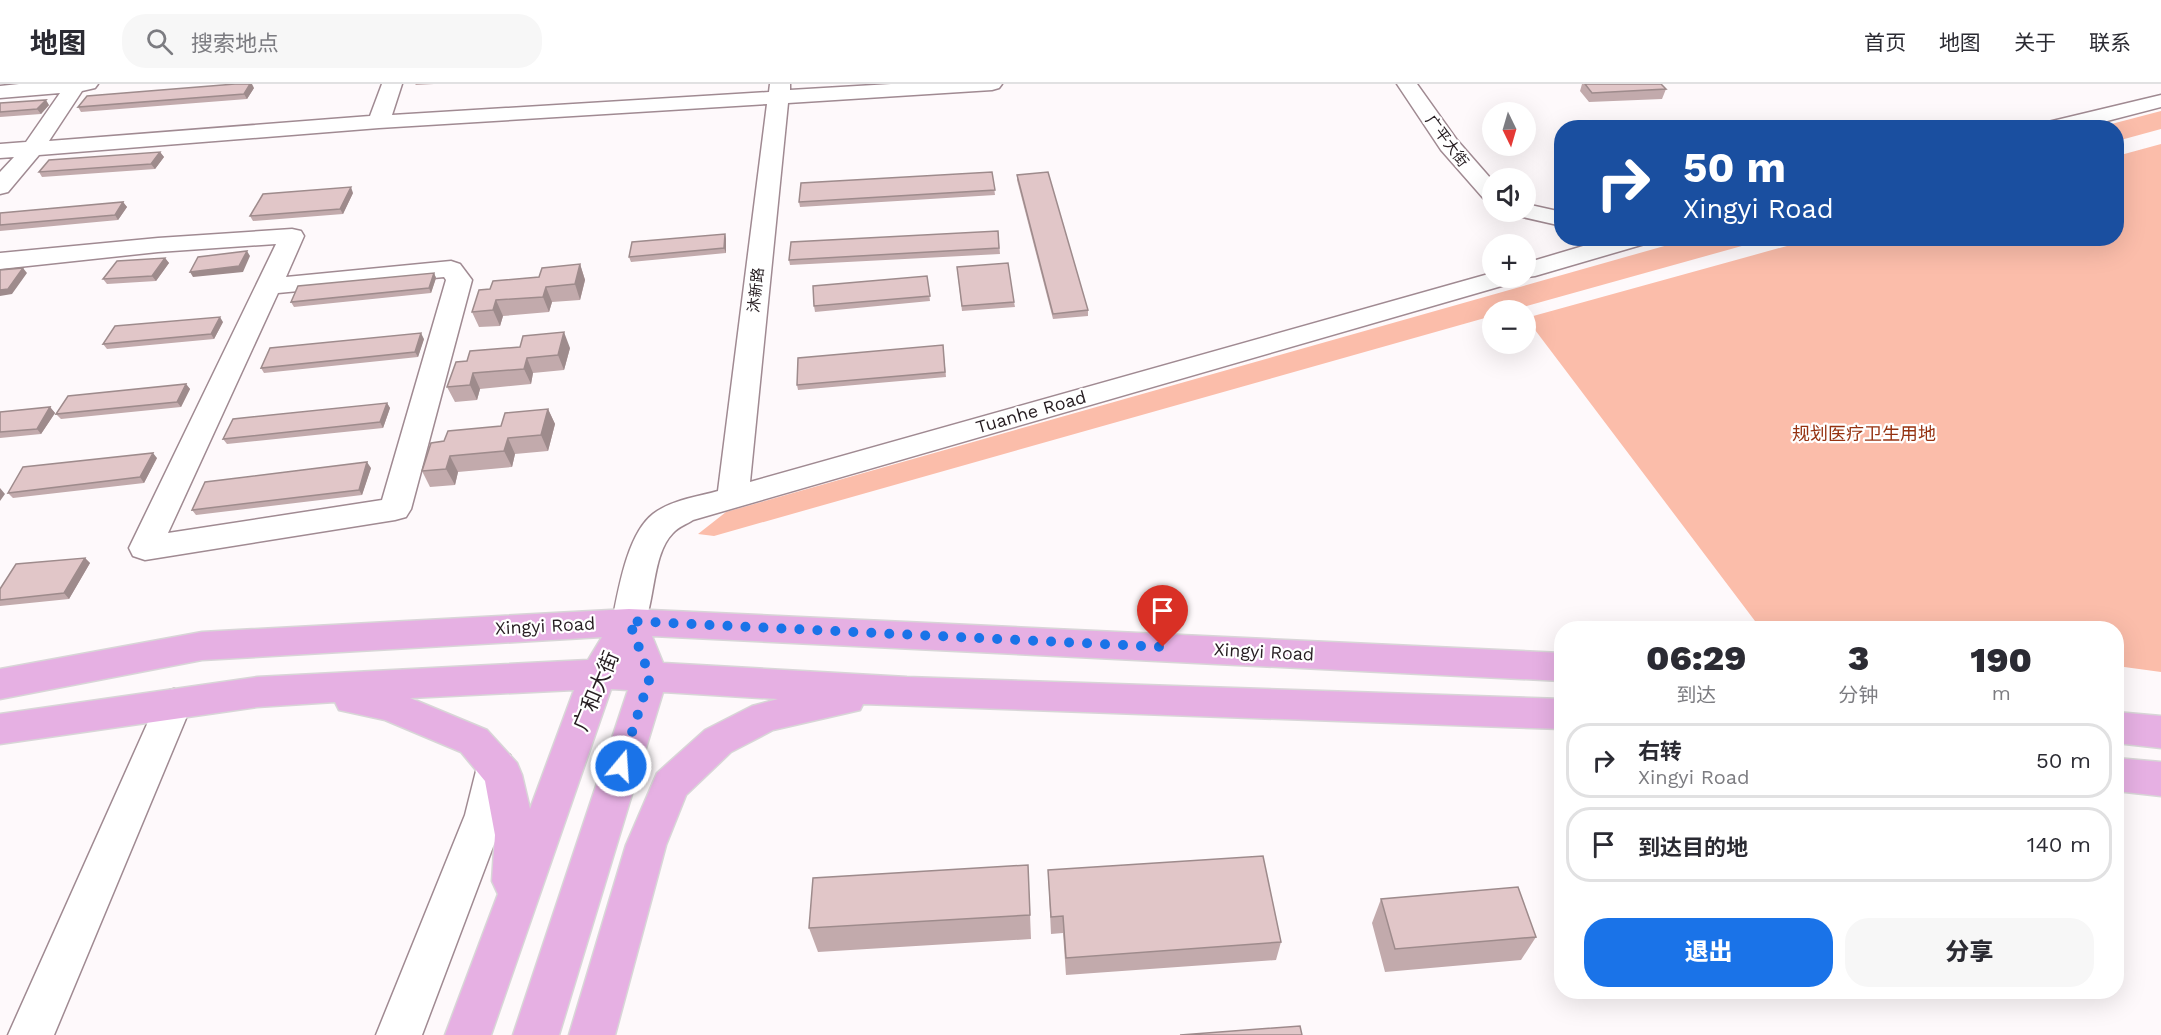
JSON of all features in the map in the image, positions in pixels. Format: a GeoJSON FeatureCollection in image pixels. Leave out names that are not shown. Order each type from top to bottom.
{"type":"FeatureCollection","features":[{"type":"Feature","properties":{"kind":"main road","name":"Xingyi Road"},"geometry":{"type":"LineString","coordinates":[[0,684],[202,646],[629,621],[1554,667]]}},
{"type":"Feature","properties":{"kind":"main road","name":"广和大街"},"geometry":{"type":"LineString","coordinates":[[468,1035],[598,674],[629,621]]}},
{"type":"Feature","properties":{"kind":"main road","name":"广和大街"},"geometry":{"type":"LineString","coordinates":[[629,621],[650,677]]}},
{"type":"Feature","properties":{"kind":"main road"},"geometry":{"type":"LineString","coordinates":[[0,729],[257,692],[598,674],[907,692],[1554,714]]}},
{"type":"Feature","properties":{"kind":"main road"},"geometry":{"type":"LineString","coordinates":[[536,1035],[650,677]]}},
{"type":"Feature","properties":{"kind":"main road"},"geometry":{"type":"LineString","coordinates":[[303,690],[390,706],[474,741],[504,776],[515,835],[511,916]]}},
{"type":"Feature","properties":{"kind":"main road"},"geometry":{"type":"LineString","coordinates":[[592,1035],[646,845],[671,785],[718,741],[765,717],[840,700],[907,692]]}},
{"type":"Feature","properties":{"kind":"main road"},"geometry":{"type":"LineString","coordinates":[[2124,728],[2161,732]]}},
{"type":"Feature","properties":{"kind":"main road"},"geometry":{"type":"LineString","coordinates":[[2124,775],[2161,779]]}},
{"type":"Feature","properties":{"kind":"street"},"geometry":{"type":"LineString","coordinates":[[0,92],[80,84]]}},
{"type":"Feature","properties":{"kind":"street"},"geometry":{"type":"LineString","coordinates":[[0,187],[33,148],[80,84]]}},
{"type":"Feature","properties":{"kind":"street"},"geometry":{"type":"LineString","coordinates":[[380,122],[392,84]]}},
{"type":"Feature","properties":{"kind":"street"},"geometry":{"type":"LineString","coordinates":[[0,151],[779,91],[992,84]]}},
{"type":"Feature","properties":{"kind":"street","name":"广平大街"},"geometry":{"type":"LineString","coordinates":[[1407,84],[1449,145],[1482,183]]}},
{"type":"Feature","properties":{"kind":"street","name":"沐新路"},"geometry":{"type":"LineString","coordinates":[[733,497],[779,91]]}},
{"type":"Feature","properties":{"kind":"street"},"geometry":{"type":"LineString","coordinates":[[2084,120],[2161,101]]}},
{"type":"Feature","properties":{"kind":"street"},"geometry":{"type":"LineString","coordinates":[[1536,213],[1554,217]]}},
{"type":"Feature","properties":{"kind":"street"},"geometry":{"type":"LineString","coordinates":[[0,261],[158,245],[292,236],[268,286],[145,548],[395,509],[459,280],[450,269],[268,286]]}},
{"type":"Feature","properties":{"kind":"street"},"geometry":{"type":"LineString","coordinates":[[1536,268],[1612,246]]}},
{"type":"Feature","properties":{"kind":"street","name":"Tuanhe Road"},"geometry":{"type":"LineString","coordinates":[[629,621],[638,578],[652,538],[661,524],[682,512],[1482,284]]}},
{"type":"Feature","properties":{"kind":"street"},"geometry":{"type":"LineString","coordinates":[[31,1035],[174,704]]}},
{"type":"Feature","properties":{"kind":"street"},"geometry":{"type":"LineString","coordinates":[[399,1035],[485,815],[496,767]]}},
{"type":"Feature","properties":{"kind":"green space"},"geometry":{"type":"Polygon","coordinates":[[[2161,111],[2161,129],[2124,139],[2124,121],[2161,111]]]}},
{"type":"Feature","properties":{"kind":"green space","name":"规划医疗卫生用地"},"geometry":{"type":"Polygon","coordinates":[[[2161,144],[2161,672],[2124,667],[2124,621],[1755,621],[1536,331],[1536,315],[1787,246],[2124,246],[2124,154],[2161,144]]]}},
{"type":"Feature","properties":{"kind":"green space"},"geometry":{"type":"Polygon","coordinates":[[[1664,246],[1742,246],[1536,303],[1536,300],[1482,300],[1482,319],[714,536],[698,534],[726,512],[1516,288],[1536,288],[1536,282],[1664,246]]]}},
{"type":"Feature","properties":{"kind":"building"},"geometry":{"type":"Polygon","coordinates":[[[250,84],[244,94],[78,107],[87,96],[250,84]]]}},
{"type":"Feature","properties":{"kind":"building"},"geometry":{"type":"Polygon","coordinates":[[[1585,84],[1661,84],[1666,89],[1592,93],[1585,84]]]}},
{"type":"Feature","properties":{"kind":"building"},"geometry":{"type":"Polygon","coordinates":[[[46,100],[37,109],[0,112],[0,103],[46,100]]]}},
{"type":"Feature","properties":{"kind":"building"},"geometry":{"type":"Polygon","coordinates":[[[160,152],[151,164],[39,172],[49,160],[160,152]]]}},
{"type":"Feature","properties":{"kind":"building"},"geometry":{"type":"Polygon","coordinates":[[[992,172],[995,190],[799,202],[801,183],[992,172]]]}},
{"type":"Feature","properties":{"kind":"building"},"geometry":{"type":"Polygon","coordinates":[[[1048,172],[1088,310],[1053,314],[1017,175],[1048,172]]]}},
{"type":"Feature","properties":{"kind":"building"},"geometry":{"type":"Polygon","coordinates":[[[351,187],[340,209],[250,216],[263,194],[351,187]]]}},
{"type":"Feature","properties":{"kind":"building"},"geometry":{"type":"Polygon","coordinates":[[[123,202],[115,215],[0,225],[0,213],[123,202]]]}},
{"type":"Feature","properties":{"kind":"building"},"geometry":{"type":"Polygon","coordinates":[[[998,231],[999,248],[789,260],[791,242],[998,231]]]}},
{"type":"Feature","properties":{"kind":"building"},"geometry":{"type":"Polygon","coordinates":[[[725,234],[724,248],[629,257],[632,242],[725,234]]]}},
{"type":"Feature","properties":{"kind":"building"},"geometry":{"type":"Polygon","coordinates":[[[247,251],[239,266],[190,272],[198,257],[247,251]]]}},
{"type":"Feature","properties":{"kind":"building"},"geometry":{"type":"Polygon","coordinates":[[[165,258],[152,276],[103,279],[117,261],[165,258]]]}},
{"type":"Feature","properties":{"kind":"building"},"geometry":{"type":"Polygon","coordinates":[[[1008,263],[1014,302],[962,306],[957,267],[1008,263]]]}},
{"type":"Feature","properties":{"kind":"building"},"geometry":{"type":"Polygon","coordinates":[[[580,264],[575,284],[546,287],[543,297],[496,300],[493,310],[472,312],[479,290],[490,289],[493,281],[539,277],[542,268],[580,264]]]}},
{"type":"Feature","properties":{"kind":"building"},"geometry":{"type":"Polygon","coordinates":[[[23,268],[8,289],[0,290],[0,270],[23,268]]]}},
{"type":"Feature","properties":{"kind":"building"},"geometry":{"type":"Polygon","coordinates":[[[434,273],[429,288],[291,302],[298,286],[434,273]]]}},
{"type":"Feature","properties":{"kind":"building"},"geometry":{"type":"Polygon","coordinates":[[[927,276],[930,296],[814,306],[813,286],[927,276]]]}},
{"type":"Feature","properties":{"kind":"building"},"geometry":{"type":"Polygon","coordinates":[[[220,317],[211,334],[103,344],[115,326],[220,317]]]}},
{"type":"Feature","properties":{"kind":"building"},"geometry":{"type":"Polygon","coordinates":[[[564,332],[558,355],[527,358],[524,369],[473,373],[470,385],[447,387],[456,362],[467,361],[470,351],[520,347],[523,336],[564,332]]]}},
{"type":"Feature","properties":{"kind":"building"},"geometry":{"type":"Polygon","coordinates":[[[421,333],[415,352],[261,368],[270,348],[421,333]]]}},
{"type":"Feature","properties":{"kind":"building"},"geometry":{"type":"Polygon","coordinates":[[[943,345],[945,372],[797,385],[798,358],[943,345]]]}},
{"type":"Feature","properties":{"kind":"building"},"geometry":{"type":"Polygon","coordinates":[[[186,384],[177,402],[56,414],[68,396],[186,384]]]}},
{"type":"Feature","properties":{"kind":"building"},"geometry":{"type":"Polygon","coordinates":[[[387,403],[380,422],[223,439],[233,419],[387,403]]]}},
{"type":"Feature","properties":{"kind":"building"},"geometry":{"type":"Polygon","coordinates":[[[50,407],[37,429],[0,432],[0,412],[50,407]]]}},
{"type":"Feature","properties":{"kind":"building"},"geometry":{"type":"Polygon","coordinates":[[[548,409],[541,435],[508,438],[504,451],[450,456],[446,469],[422,471],[431,443],[444,441],[448,431],[501,426],[505,413],[548,409]]]}},
{"type":"Feature","properties":{"kind":"building"},"geometry":{"type":"Polygon","coordinates":[[[153,453],[140,477],[8,493],[23,467],[153,453]]]}},
{"type":"Feature","properties":{"kind":"building"},"geometry":{"type":"Polygon","coordinates":[[[367,462],[359,490],[192,510],[205,482],[367,462]]]}},
{"type":"Feature","properties":{"kind":"building"},"geometry":{"type":"Polygon","coordinates":[[[85,558],[64,593],[0,600],[0,589],[16,564],[85,558]]]}},
{"type":"Feature","properties":{"kind":"building"},"geometry":{"type":"Polygon","coordinates":[[[1263,856],[1281,942],[1066,958],[1063,916],[1051,917],[1048,870],[1263,856]]]}},
{"type":"Feature","properties":{"kind":"building"},"geometry":{"type":"Polygon","coordinates":[[[1028,865],[1030,915],[809,928],[813,878],[1028,865]]]}},
{"type":"Feature","properties":{"kind":"building"},"geometry":{"type":"Polygon","coordinates":[[[1518,887],[1536,937],[1395,949],[1381,899],[1518,887]]]}},
{"type":"Feature","properties":{"kind":"building"},"geometry":{"type":"Polygon","coordinates":[[[1300,1026],[1302,1035],[1180,1035],[1300,1026]]]}},
{"type":"Feature","properties":{"kind":"route"},"geometry":{"type":"LineString","coordinates":[[621,766],[650,677],[629,621],[1163,647]]}}]}
